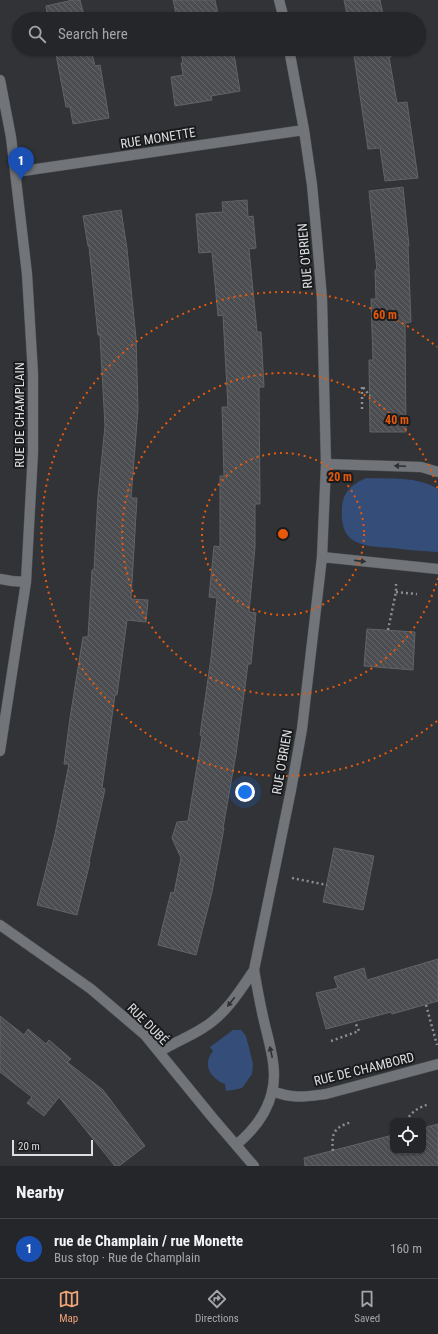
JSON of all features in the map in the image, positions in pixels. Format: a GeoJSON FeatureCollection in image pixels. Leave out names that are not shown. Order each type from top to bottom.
{"type":"FeatureCollection","features":[{"type":"Feature","properties":{"kind":"street"},"geometry":{"type":"LineString","coordinates":[[279,0],[282,12]]}},
{"type":"Feature","properties":{"kind":"street","name":"RUE O'BRIEN"},"geometry":{"type":"LineString","coordinates":[[236,1145],[246,1137],[263,1115],[272,1091],[273,1061],[258,996],[254,970],[302,729],[322,557],[326,464],[322,299],[313,193],[304,130],[290,56]]}},
{"type":"Feature","properties":{"kind":"street","name":"RUE DE CHAMPLAIN"},"geometry":{"type":"LineString","coordinates":[[0,80],[11,137],[28,274],[33,374],[32,478],[26,582],[0,751]]}},
{"type":"Feature","properties":{"kind":"street","name":"RUE MONETTE"},"geometry":{"type":"LineString","coordinates":[[16,172],[304,130]]}},
{"type":"Feature","properties":{"kind":"street"},"geometry":{"type":"LineString","coordinates":[[326,464],[421,467],[438,472]]}},
{"type":"Feature","properties":{"kind":"street"},"geometry":{"type":"LineString","coordinates":[[322,557],[438,569]]}},
{"type":"Feature","properties":{"kind":"street"},"geometry":{"type":"LineString","coordinates":[[0,579],[26,582]]}},
{"type":"Feature","properties":{"kind":"street","name":"RUE DUBÉ"},"geometry":{"type":"LineString","coordinates":[[0,926],[91,989],[145,1035],[254,1166]]}},
{"type":"Feature","properties":{"kind":"street","name":"RUE O'BRIEN"},"geometry":{"type":"LineString","coordinates":[[159,1052],[178,1040],[203,1028],[217,1018],[229,1005],[254,970]]}},
{"type":"Feature","properties":{"kind":"street","name":"RUE DE CHAMBORD"},"geometry":{"type":"LineString","coordinates":[[272,1091],[296,1097],[326,1094],[438,1064]]}},
{"type":"Feature","properties":{"kind":"path"},"geometry":{"type":"LineString","coordinates":[[362,410],[362,386],[370,396]]}},
{"type":"Feature","properties":{"kind":"path"},"geometry":{"type":"LineString","coordinates":[[388,630],[396,592],[398,565]]}},
{"type":"Feature","properties":{"kind":"path"},"geometry":{"type":"LineString","coordinates":[[396,592],[417,594]]}},
{"type":"Feature","properties":{"kind":"path"},"geometry":{"type":"LineString","coordinates":[[273,874],[327,885]]}},
{"type":"Feature","properties":{"kind":"path"},"geometry":{"type":"LineString","coordinates":[[426,1005],[438,1050]]}},
{"type":"Feature","properties":{"kind":"path"},"geometry":{"type":"LineString","coordinates":[[331,1041],[359,1032],[356,1022]]}},
{"type":"Feature","properties":{"kind":"path"},"geometry":{"type":"LineString","coordinates":[[408,1118],[411,1113],[417,1109],[429,1104]]}},
{"type":"Feature","properties":{"kind":"path"},"geometry":{"type":"LineString","coordinates":[[333,1151],[332,1141],[334,1133],[338,1127],[352,1122]]}},
{"type":"Feature","properties":{"kind":"shaded area"},"geometry":{"type":"Polygon","coordinates":[[[366,478],[394,478],[412,480],[438,489],[438,552],[371,546],[354,541],[348,536],[344,529],[342,520],[344,497],[353,486],[366,478]]]}},
{"type":"Feature","properties":{"kind":"shaded area"},"geometry":{"type":"Polygon","coordinates":[[[233,1030],[241,1030],[246,1036],[253,1064],[252,1074],[242,1088],[226,1091],[225,1084],[216,1079],[209,1070],[208,1061],[213,1051],[210,1047],[233,1030]]]}},
{"type":"Feature","properties":{"kind":"building"},"geometry":{"type":"Polygon","coordinates":[[[73,0],[80,0],[83,12],[47,12],[46,6],[73,0]]]}},
{"type":"Feature","properties":{"kind":"building"},"geometry":{"type":"Polygon","coordinates":[[[173,0],[215,0],[218,12],[176,12],[173,0]]]}},
{"type":"Feature","properties":{"kind":"building"},"geometry":{"type":"Polygon","coordinates":[[[344,0],[380,0],[383,12],[347,12],[344,0]]]}},
{"type":"Feature","properties":{"kind":"building"},"geometry":{"type":"Polygon","coordinates":[[[56,56],[93,56],[95,66],[100,65],[109,118],[73,124],[70,107],[66,107],[56,56]]]}},
{"type":"Feature","properties":{"kind":"building"},"geometry":{"type":"Polygon","coordinates":[[[182,56],[234,56],[240,91],[211,96],[212,100],[175,106],[171,77],[183,75],[181,63],[183,63],[182,56]]]}},
{"type":"Feature","properties":{"kind":"building"},"geometry":{"type":"Polygon","coordinates":[[[354,56],[391,56],[389,57],[397,103],[407,102],[418,178],[385,181],[380,148],[368,149],[354,56]]]}},
{"type":"Feature","properties":{"kind":"building"},"geometry":{"type":"Polygon","coordinates":[[[403,187],[409,246],[411,322],[405,323],[406,432],[370,432],[369,360],[373,360],[371,299],[376,299],[375,270],[377,270],[369,191],[403,187]]]}},
{"type":"Feature","properties":{"kind":"building"},"geometry":{"type":"Polygon","coordinates":[[[247,200],[248,217],[253,216],[256,248],[249,249],[257,332],[261,332],[264,387],[259,387],[260,504],[255,504],[255,547],[249,612],[256,613],[251,664],[248,664],[224,828],[212,892],[196,955],[158,945],[171,892],[174,893],[181,858],[172,838],[177,822],[188,821],[202,736],[200,735],[211,658],[217,598],[209,597],[214,546],[220,547],[220,476],[224,476],[222,407],[228,407],[223,315],[218,316],[212,252],[199,253],[196,214],[223,212],[222,202],[247,200]]]}},
{"type":"Feature","properties":{"kind":"building"},"geometry":{"type":"Polygon","coordinates":[[[121,210],[127,249],[136,338],[138,409],[131,498],[137,498],[131,599],[148,600],[146,622],[127,620],[102,788],[105,789],[77,915],[37,905],[55,834],[69,764],[64,764],[70,718],[83,637],[88,637],[92,570],[94,570],[98,496],[105,426],[100,335],[98,335],[89,246],[83,216],[121,210]]]}},
{"type":"Feature","properties":{"kind":"building"},"geometry":{"type":"Polygon","coordinates":[[[367,629],[415,632],[413,670],[364,666],[367,629]]]}},
{"type":"Feature","properties":{"kind":"building"},"geometry":{"type":"Polygon","coordinates":[[[334,848],[374,856],[363,910],[323,902],[334,848]]]}},
{"type":"Feature","properties":{"kind":"building"},"geometry":{"type":"Polygon","coordinates":[[[438,959],[438,1001],[392,1014],[391,1012],[326,1029],[316,993],[338,988],[334,977],[364,968],[367,980],[438,959]]]}},
{"type":"Feature","properties":{"kind":"building"},"geometry":{"type":"Polygon","coordinates":[[[0,1016],[24,1035],[28,1029],[46,1044],[49,1040],[71,1059],[67,1062],[103,1090],[145,1146],[119,1166],[115,1166],[59,1097],[44,1116],[27,1103],[32,1097],[0,1072],[0,1016]]]}},
{"type":"Feature","properties":{"kind":"building"},"geometry":{"type":"Polygon","coordinates":[[[438,1124],[438,1166],[305,1166],[304,1158],[390,1136],[390,1154],[426,1154],[426,1127],[438,1124]]]}},
{"type":"Feature","properties":{"kind":"place","name":"rue de Champlain / rue Monette"},"geometry":{"type":"Point","coordinates":[21,180]}}]}
